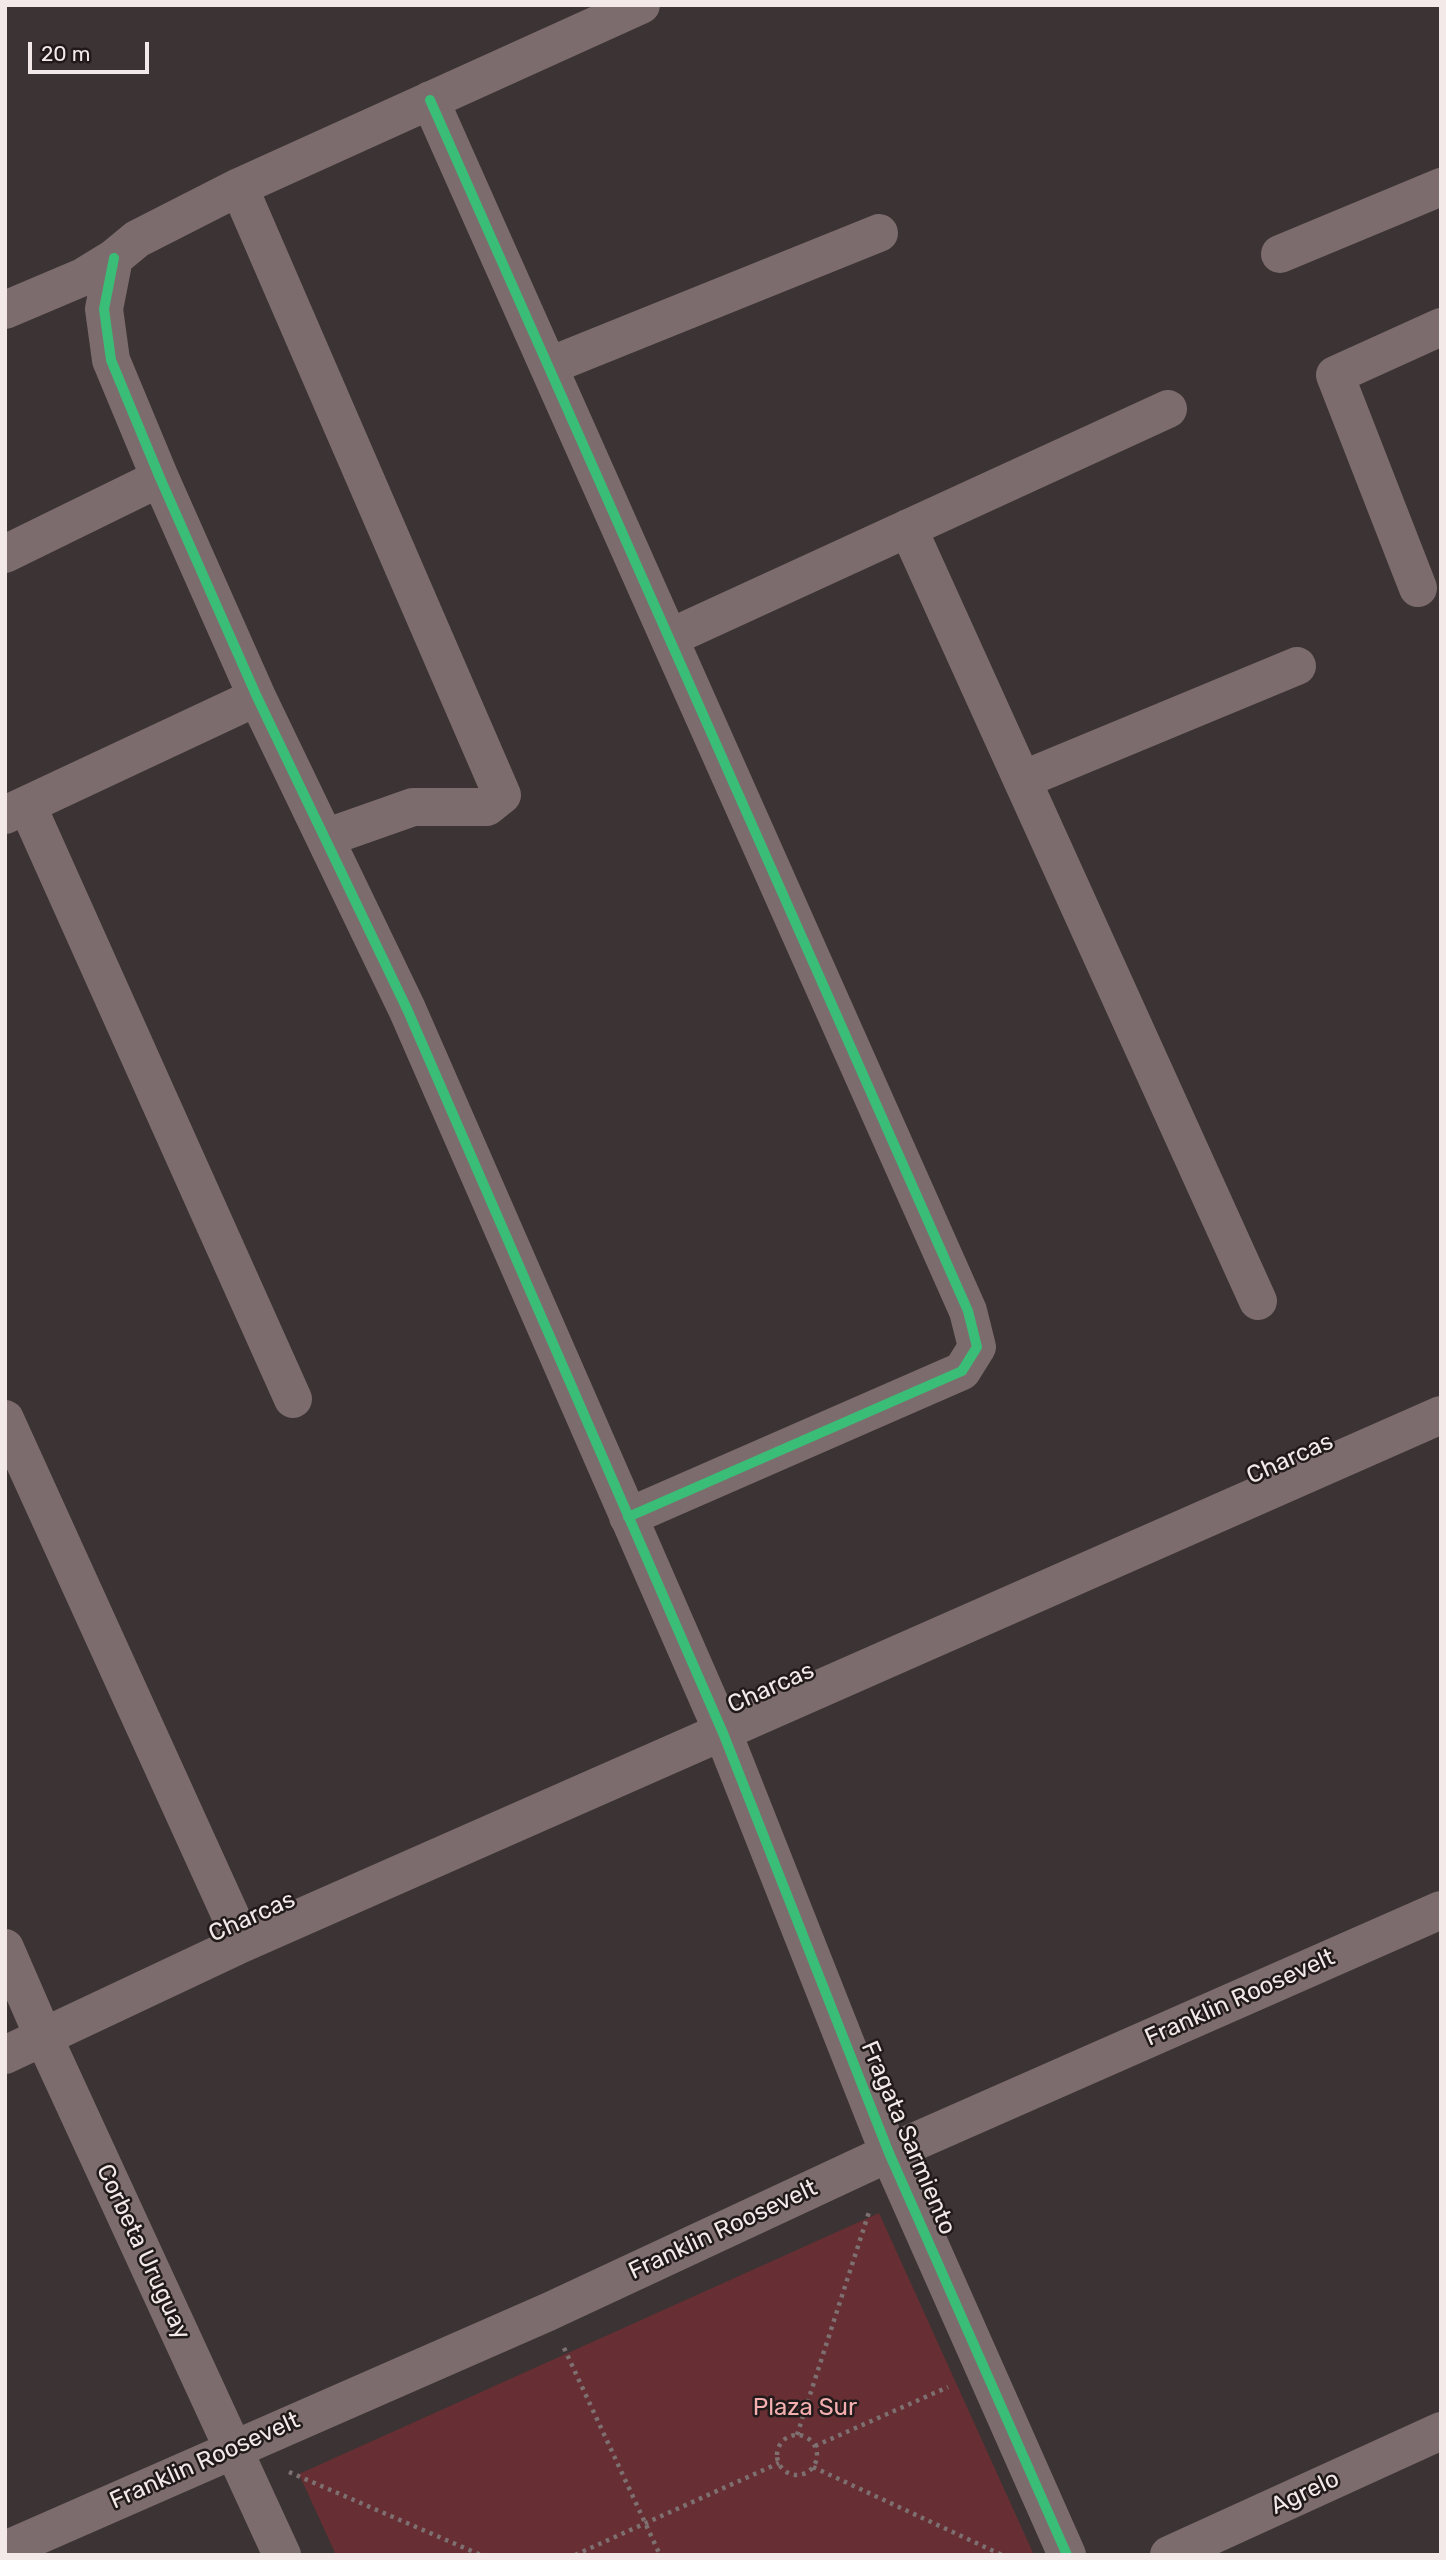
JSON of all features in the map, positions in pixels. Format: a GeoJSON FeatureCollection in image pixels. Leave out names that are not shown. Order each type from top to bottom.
{"type":"FeatureCollection","features":[{"type":"Feature","properties":{"kind":"street"},"geometry":{"type":"LineString","coordinates":[[5,310],[83,277],[114,258],[137,239],[239,187],[642,5]]}},
{"type":"Feature","properties":{"kind":"street"},"geometry":{"type":"LineString","coordinates":[[429,100],[968,1311],[976,1348],[962,1371],[628,1517]]}},
{"type":"Feature","properties":{"kind":"street"},"geometry":{"type":"LineString","coordinates":[[239,187],[502,794],[487,807],[414,807],[325,838]]}},
{"type":"Feature","properties":{"kind":"street"},"geometry":{"type":"LineString","coordinates":[[1280,254],[1441,187]]}},
{"type":"Feature","properties":{"kind":"street"},"geometry":{"type":"LineString","coordinates":[[549,366],[879,233]]}},
{"type":"Feature","properties":{"kind":"street","name":"Fragata Sarmiento"},"geometry":{"type":"LineString","coordinates":[[114,258],[104,309],[111,360],[257,697],[407,1009],[723,1733],[888,2153],[1067,2555]]}},
{"type":"Feature","properties":{"kind":"street"},"geometry":{"type":"LineString","coordinates":[[1418,588],[1335,375],[1441,327]]}},
{"type":"Feature","properties":{"kind":"street"},"geometry":{"type":"LineString","coordinates":[[669,638],[1168,409]]}},
{"type":"Feature","properties":{"kind":"street"},"geometry":{"type":"LineString","coordinates":[[5,554],[160,478]]}},
{"type":"Feature","properties":{"kind":"street"},"geometry":{"type":"LineString","coordinates":[[908,528],[1258,1301]]}},
{"type":"Feature","properties":{"kind":"street"},"geometry":{"type":"LineString","coordinates":[[1022,780],[1297,666]]}},
{"type":"Feature","properties":{"kind":"street"},"geometry":{"type":"LineString","coordinates":[[257,697],[16,810],[293,1399]]}},
{"type":"Feature","properties":{"kind":"street","name":"Charcas"},"geometry":{"type":"LineString","coordinates":[[5,2055],[243,1943],[1441,1415]]}},
{"type":"Feature","properties":{"kind":"street"},"geometry":{"type":"LineString","coordinates":[[5,1419],[243,1943]]}},
{"type":"Feature","properties":{"kind":"street","name":"Franklin Roosevelt"},"geometry":{"type":"LineString","coordinates":[[5,2550],[548,2312],[888,2153],[1441,1910]]}},
{"type":"Feature","properties":{"kind":"street","name":"Corbeta Uruguay"},"geometry":{"type":"LineString","coordinates":[[5,1948],[282,2555]]}},
{"type":"Feature","properties":{"kind":"street","name":"Agrelo"},"geometry":{"type":"LineString","coordinates":[[1169,2555],[1441,2431]]}},
{"type":"Feature","properties":{"kind":"path"},"geometry":{"type":"LineString","coordinates":[[797,2435],[888,2153]]}},
{"type":"Feature","properties":{"kind":"path"},"geometry":{"type":"LineString","coordinates":[[548,2312],[660,2555]]}},
{"type":"Feature","properties":{"kind":"path"},"geometry":{"type":"LineString","coordinates":[[815,2446],[985,2371]]}},
{"type":"Feature","properties":{"kind":"path"},"geometry":{"type":"LineString","coordinates":[[797,2435],[808,2439],[815,2446],[817,2455],[808,2472],[795,2474],[783,2469],[779,2463],[778,2450],[785,2439],[797,2435]]}},
{"type":"Feature","properties":{"kind":"path"},"geometry":{"type":"LineString","coordinates":[[234,2448],[481,2555]]}},
{"type":"Feature","properties":{"kind":"path"},"geometry":{"type":"LineString","coordinates":[[575,2555],[779,2463]]}},
{"type":"Feature","properties":{"kind":"path"},"geometry":{"type":"LineString","coordinates":[[813,2467],[1002,2555]]}},
{"type":"Feature","properties":{"kind":"green space","name":"Plaza Sur"},"geometry":{"type":"Polygon","coordinates":[[[879,2213],[1034,2555],[336,2555],[299,2474],[879,2213]]]}},
{"type":"Feature","properties":{"kind":"cycle path"},"geometry":{"type":"LineString","coordinates":[[430,100],[968,1311],[977,1347],[962,1371],[628,1517]]}},
{"type":"Feature","properties":{"kind":"cycle path"},"geometry":{"type":"LineString","coordinates":[[114,258],[104,309],[111,360],[257,697],[407,1009],[723,1733],[889,2153],[1067,2555]]}}]}
